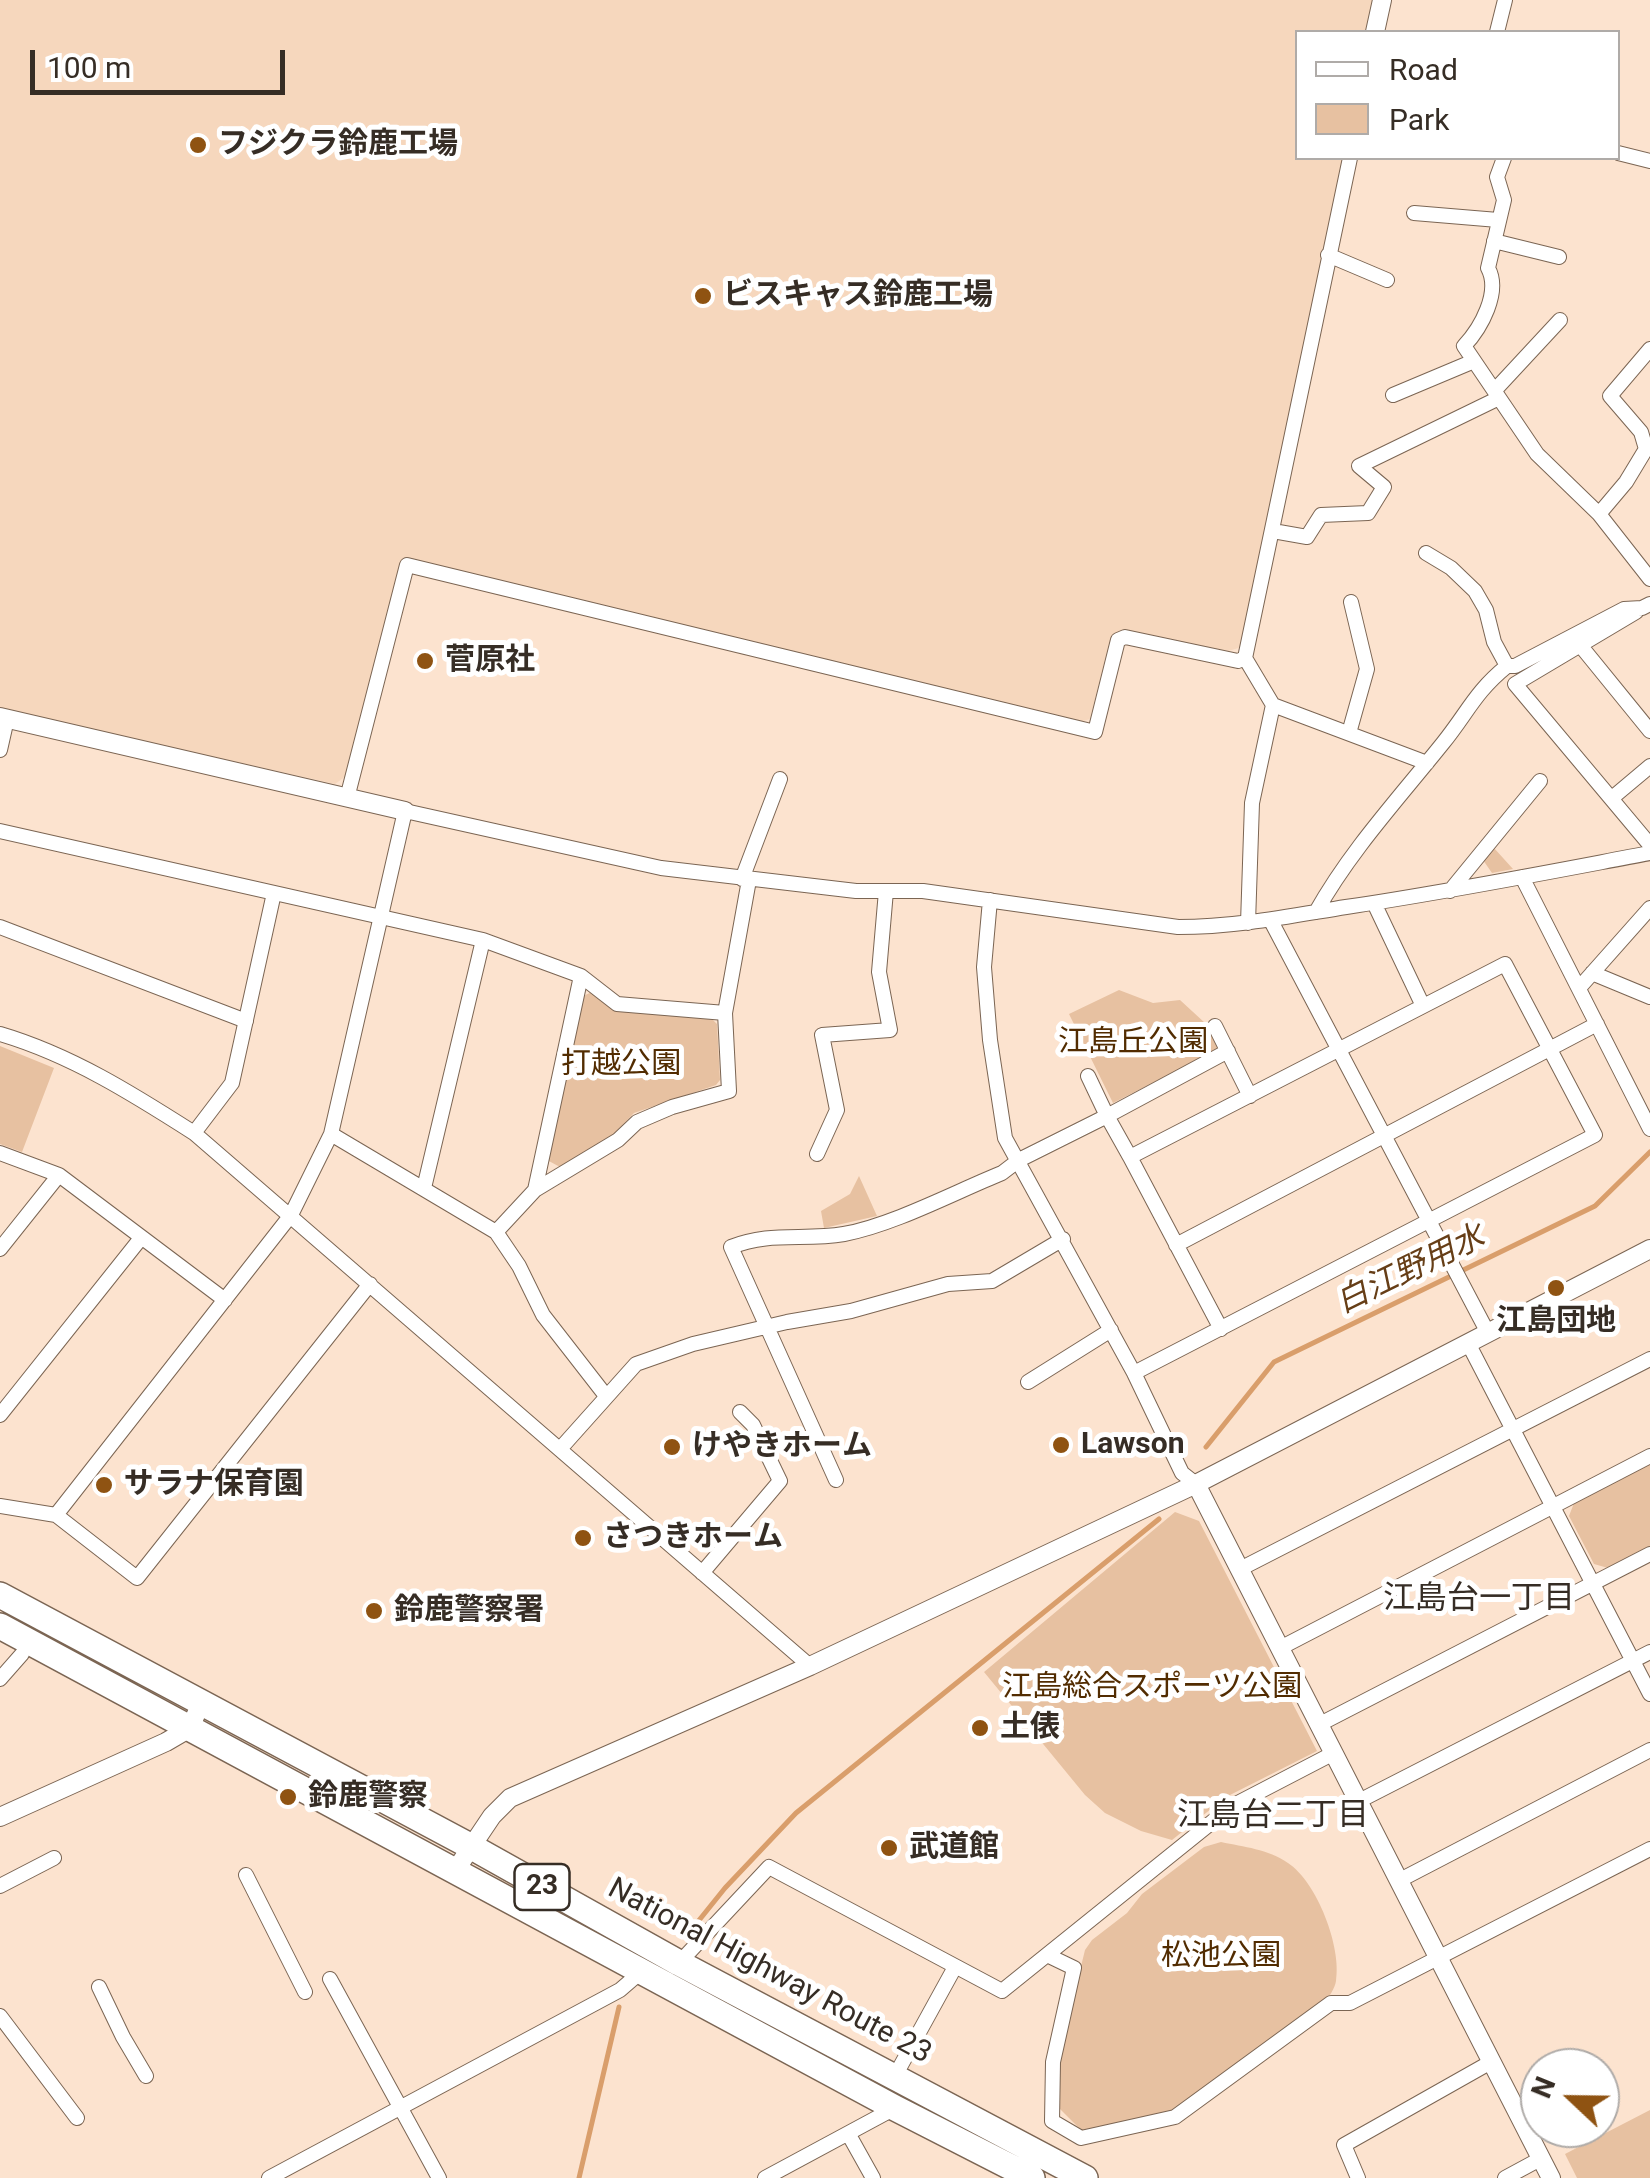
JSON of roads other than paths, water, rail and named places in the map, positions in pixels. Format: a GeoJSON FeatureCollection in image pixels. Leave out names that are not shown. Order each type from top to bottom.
{"type":"FeatureCollection","features":[{"type":"Feature","properties":{"kind":"highway","name":"National Highway Route 23"},"geometry":{"type":"LineString","coordinates":[[0,1595],[1085,2178]]}},
{"type":"Feature","properties":{"kind":"highway","name":"National Highway Route 23"},"geometry":{"type":"LineString","coordinates":[[0,1626],[1032,2178]]}},
{"type":"Feature","properties":{"kind":"street"},"geometry":{"type":"LineString","coordinates":[[1375,30],[1382,0]]}},
{"type":"Feature","properties":{"kind":"street"},"geometry":{"type":"LineString","coordinates":[[1498,30],[1504,0]]}},
{"type":"Feature","properties":{"kind":"street"},"geometry":{"type":"LineString","coordinates":[[1620,154],[1650,161]]}},
{"type":"Feature","properties":{"kind":"street"},"geometry":{"type":"LineString","coordinates":[[1350,160],[1246,658],[1273,705],[1427,763]]}},
{"type":"Feature","properties":{"kind":"street"},"geometry":{"type":"LineString","coordinates":[[1503,160],[1497,178],[1504,200],[1488,268],[1492,274],[1491,298],[1481,325],[1464,346],[1536,454],[1599,514],[1650,579]]}},
{"type":"Feature","properties":{"kind":"street"},"geometry":{"type":"LineString","coordinates":[[1414,212],[1498,220]]}},
{"type":"Feature","properties":{"kind":"street"},"geometry":{"type":"LineString","coordinates":[[1494,241],[1559,257]]}},
{"type":"Feature","properties":{"kind":"street"},"geometry":{"type":"LineString","coordinates":[[1328,256],[1386,280]]}},
{"type":"Feature","properties":{"kind":"street"},"geometry":{"type":"LineString","coordinates":[[1273,531],[1307,538],[1322,515],[1368,513],[1384,487],[1359,466],[1497,394],[1560,320]]}},
{"type":"Feature","properties":{"kind":"street"},"geometry":{"type":"LineString","coordinates":[[1599,514],[1646,449],[1646,427],[1610,396],[1650,350]]}},
{"type":"Feature","properties":{"kind":"street"},"geometry":{"type":"LineString","coordinates":[[1393,395],[1474,361]]}},
{"type":"Feature","properties":{"kind":"street"},"geometry":{"type":"LineString","coordinates":[[1426,553],[1451,568],[1474,591],[1486,610],[1494,642],[1508,666]]}},
{"type":"Feature","properties":{"kind":"street"},"geometry":{"type":"LineString","coordinates":[[347,798],[407,566],[1094,732],[1118,640],[1125,637],[1238,661],[1246,658]]}},
{"type":"Feature","properties":{"kind":"street"},"geometry":{"type":"LineString","coordinates":[[1349,733],[1366,670],[1350,602]]}},
{"type":"Feature","properties":{"kind":"street"},"geometry":{"type":"LineString","coordinates":[[1316,912],[1336,876],[1427,763],[1481,687],[1508,666],[1516,666],[1624,609],[1646,606]]}},
{"type":"Feature","properties":{"kind":"street"},"geometry":{"type":"LineString","coordinates":[[1646,606],[1516,684],[1650,844]]}},
{"type":"Feature","properties":{"kind":"street"},"geometry":{"type":"LineString","coordinates":[[1580,645],[1650,731]]}},
{"type":"Feature","properties":{"kind":"street"},"geometry":{"type":"LineString","coordinates":[[1248,924],[1252,803],[1273,705]]}},
{"type":"Feature","properties":{"kind":"street"},"geometry":{"type":"LineString","coordinates":[[0,750],[4,718],[661,868],[745,880],[922,890],[1178,927],[1272,921],[1650,853]]}},
{"type":"Feature","properties":{"kind":"street"},"geometry":{"type":"LineString","coordinates":[[1612,798],[1650,766]]}},
{"type":"Feature","properties":{"kind":"street"},"geometry":{"type":"LineString","coordinates":[[496,1232],[535,1190],[618,1140],[637,1122],[672,1107],[728,1092],[724,1012],[745,880],[780,779]]}},
{"type":"Feature","properties":{"kind":"street"},"geometry":{"type":"LineString","coordinates":[[1450,892],[1540,782]]}},
{"type":"Feature","properties":{"kind":"street"},"geometry":{"type":"LineString","coordinates":[[56,1516],[291,1215],[331,1134],[406,811]]}},
{"type":"Feature","properties":{"kind":"street"},"geometry":{"type":"LineString","coordinates":[[0,831],[483,940],[581,976],[616,1004],[724,1012]]}},
{"type":"Feature","properties":{"kind":"street"},"geometry":{"type":"LineString","coordinates":[[1522,878],[1650,1129]]}},
{"type":"Feature","properties":{"kind":"street"},"geometry":{"type":"LineString","coordinates":[[817,1154],[837,1110],[822,1034],[890,1030],[879,972],[886,890]]}},
{"type":"Feature","properties":{"kind":"street"},"geometry":{"type":"LineString","coordinates":[[194,1133],[232,1083],[274,893]]}},
{"type":"Feature","properties":{"kind":"street"},"geometry":{"type":"LineString","coordinates":[[990,900],[984,966],[990,1040],[1005,1138],[1134,1373],[1182,1474],[1196,1484],[1551,2178]]}},
{"type":"Feature","properties":{"kind":"street"},"geometry":{"type":"LineString","coordinates":[[1374,903],[1423,1006]]}},
{"type":"Feature","properties":{"kind":"street"},"geometry":{"type":"LineString","coordinates":[[1579,988],[1650,908]]}},
{"type":"Feature","properties":{"kind":"street"},"geometry":{"type":"LineString","coordinates":[[1272,921],[1488,1333]]}},
{"type":"Feature","properties":{"kind":"street"},"geometry":{"type":"LineString","coordinates":[[0,927],[246,1021]]}},
{"type":"Feature","properties":{"kind":"street"},"geometry":{"type":"LineString","coordinates":[[424,1188],[483,940]]}},
{"type":"Feature","properties":{"kind":"street"},"geometry":{"type":"LineString","coordinates":[[1130,1158],[1505,964],[1595,1134],[1134,1373]]}},
{"type":"Feature","properties":{"kind":"street"},"geometry":{"type":"LineString","coordinates":[[1592,973],[1650,997]]}},
{"type":"Feature","properties":{"kind":"street"},"geometry":{"type":"LineString","coordinates":[[535,1190],[581,976]]}},
{"type":"Feature","properties":{"kind":"street"},"geometry":{"type":"LineString","coordinates":[[1176,1245],[1597,1024]]}},
{"type":"Feature","properties":{"kind":"street"},"geometry":{"type":"LineString","coordinates":[[1215,1026],[1250,1096]]}},
{"type":"Feature","properties":{"kind":"street"},"geometry":{"type":"LineString","coordinates":[[0,1034],[69,1060],[194,1133],[810,1666]]}},
{"type":"Feature","properties":{"kind":"street"},"geometry":{"type":"LineString","coordinates":[[836,1480],[731,1248],[756,1237],[848,1233],[1002,1173],[1018,1160],[1228,1052]]}},
{"type":"Feature","properties":{"kind":"street"},"geometry":{"type":"LineString","coordinates":[[1088,1076],[1222,1329]]}},
{"type":"Feature","properties":{"kind":"street"},"geometry":{"type":"LineString","coordinates":[[331,1134],[496,1232],[519,1266],[542,1315],[606,1396]]}},
{"type":"Feature","properties":{"kind":"street"},"geometry":{"type":"LineString","coordinates":[[0,1153],[59,1175],[224,1300]]}},
{"type":"Feature","properties":{"kind":"street"},"geometry":{"type":"LineString","coordinates":[[0,1250],[59,1175]]}},
{"type":"Feature","properties":{"kind":"street"},"geometry":{"type":"LineString","coordinates":[[0,1415],[141,1238]]}},
{"type":"Feature","properties":{"kind":"street"},"geometry":{"type":"LineString","coordinates":[[560,1449],[636,1364],[693,1344],[852,1311],[948,1284],[992,1281],[1063,1239]]}},
{"type":"Feature","properties":{"kind":"street"},"geometry":{"type":"LineString","coordinates":[[455,1871],[470,1846],[510,1798],[810,1666],[1196,1484],[1650,1248]]}},
{"type":"Feature","properties":{"kind":"street"},"geometry":{"type":"LineString","coordinates":[[0,1506],[56,1516],[136,1578],[370,1284]]}},
{"type":"Feature","properties":{"kind":"street"},"geometry":{"type":"LineString","coordinates":[[1028,1382],[1111,1330]]}},
{"type":"Feature","properties":{"kind":"street"},"geometry":{"type":"LineString","coordinates":[[1468,1343],[1650,1694]]}},
{"type":"Feature","properties":{"kind":"street"},"geometry":{"type":"LineString","coordinates":[[1240,1569],[1650,1359]]}},
{"type":"Feature","properties":{"kind":"street"},"geometry":{"type":"LineString","coordinates":[[702,1573],[780,1481],[753,1426],[740,1412]]}},
{"type":"Feature","properties":{"kind":"street"},"geometry":{"type":"LineString","coordinates":[[1280,1648],[1650,1456]]}},
{"type":"Feature","properties":{"kind":"street"},"geometry":{"type":"LineString","coordinates":[[1320,1724],[1650,1554]]}},
{"type":"Feature","properties":{"kind":"street"},"geometry":{"type":"LineString","coordinates":[[1360,1801],[1650,1652]]}},
{"type":"Feature","properties":{"kind":"street"},"geometry":{"type":"LineString","coordinates":[[0,1679],[22,1654]]}},
{"type":"Feature","properties":{"kind":"street"},"geometry":{"type":"LineString","coordinates":[[0,1817],[190,1728],[201,1703]]}},
{"type":"Feature","properties":{"kind":"street"},"geometry":{"type":"LineString","coordinates":[[1400,1880],[1650,1750]]}},
{"type":"Feature","properties":{"kind":"street"},"geometry":{"type":"LineString","coordinates":[[679,1963],[769,1867],[1002,1991],[1232,1806],[1334,1753]]}},
{"type":"Feature","properties":{"kind":"street"},"geometry":{"type":"LineString","coordinates":[[1047,1955],[1074,1968],[1054,2062],[1052,2121],[1081,2138],[1174,2117],[1331,2003],[1350,2004],[1650,1849]]}},
{"type":"Feature","properties":{"kind":"street"},"geometry":{"type":"LineString","coordinates":[[0,1886],[54,1858]]}},
{"type":"Feature","properties":{"kind":"street"},"geometry":{"type":"LineString","coordinates":[[246,1875],[305,1992]]}},
{"type":"Feature","properties":{"kind":"street"},"geometry":{"type":"LineString","coordinates":[[895,2076],[955,1967]]}},
{"type":"Feature","properties":{"kind":"street"},"geometry":{"type":"LineString","coordinates":[[269,2178],[620,1990],[642,1971]]}},
{"type":"Feature","properties":{"kind":"street"},"geometry":{"type":"LineString","coordinates":[[330,1979],[439,2178]]}},
{"type":"Feature","properties":{"kind":"street"},"geometry":{"type":"LineString","coordinates":[[99,1987],[122,2037],[146,2076]]}},
{"type":"Feature","properties":{"kind":"street"},"geometry":{"type":"LineString","coordinates":[[0,2017],[77,2118]]}},
{"type":"Feature","properties":{"kind":"street"},"geometry":{"type":"LineString","coordinates":[[1358,2178],[1344,2146],[1491,2062]]}},
{"type":"Feature","properties":{"kind":"street"},"geometry":{"type":"LineString","coordinates":[[765,2178],[895,2108]]}},
{"type":"Feature","properties":{"kind":"street"},"geometry":{"type":"LineString","coordinates":[[850,2135],[873,2178]]}},
{"type":"Feature","properties":{"kind":"street"},"geometry":{"type":"LineString","coordinates":[[1505,2178],[1542,2158]]}},
{"type":"Feature","properties":{"kind":"waterway","name":"白江野用水"},"geometry":{"type":"LineString","coordinates":[[1206,1447],[1274,1362],[1595,1206],[1650,1152]]}},
{"type":"Feature","properties":{"kind":"waterway"},"geometry":{"type":"LineString","coordinates":[[688,1934],[725,1888],[796,1813],[1159,1519]]}},
{"type":"Feature","properties":{"kind":"waterway"},"geometry":{"type":"LineString","coordinates":[[579,2178],[619,2007]]}},
{"type":"Feature","properties":{"kind":"place","name":"フジクラ鈴鹿工場"},"geometry":{"type":"Point","coordinates":[198,145]}},
{"type":"Feature","properties":{"kind":"place","name":"ビスキャス鈴鹿工場"},"geometry":{"type":"Point","coordinates":[703,296]}},
{"type":"Feature","properties":{"kind":"place","name":"菅原社"},"geometry":{"type":"Point","coordinates":[425,661]}},
{"type":"Feature","properties":{"kind":"place","name":"江島団地"},"geometry":{"type":"Point","coordinates":[1556,1288]}},
{"type":"Feature","properties":{"kind":"place","name":"Lawson"},"geometry":{"type":"Point","coordinates":[1061,1445]}},
{"type":"Feature","properties":{"kind":"place","name":"けやきホーム"},"geometry":{"type":"Point","coordinates":[672,1447]}},
{"type":"Feature","properties":{"kind":"place","name":"サラナ保育園"},"geometry":{"type":"Point","coordinates":[104,1485]}},
{"type":"Feature","properties":{"kind":"place","name":"さつきホーム"},"geometry":{"type":"Point","coordinates":[583,1538]}},
{"type":"Feature","properties":{"kind":"place","name":"鈴鹿警察署"},"geometry":{"type":"Point","coordinates":[374,1611]}},
{"type":"Feature","properties":{"kind":"place","name":"土俵"},"geometry":{"type":"Point","coordinates":[980,1728]}},
{"type":"Feature","properties":{"kind":"place","name":"鈴鹿警察"},"geometry":{"type":"Point","coordinates":[288,1797]}},
{"type":"Feature","properties":{"kind":"place","name":"武道館"},"geometry":{"type":"Point","coordinates":[889,1848]}},
{"type":"Feature","properties":{"kind":"district","name":"江島台一丁目"},"geometry":{"type":"Point","coordinates":[1479,1600]}},
{"type":"Feature","properties":{"kind":"district","name":"江島台二丁目"},"geometry":{"type":"Point","coordinates":[1273,1817]}},
{"type":"Feature","properties":{"kind":"park label","name":"江島丘公園"},"geometry":{"type":"Point","coordinates":[1133,1043]}},
{"type":"Feature","properties":{"kind":"park label","name":"打越公園"},"geometry":{"type":"Point","coordinates":[621,1065]}},
{"type":"Feature","properties":{"kind":"park label","name":"江島総合スポーツ公園"},"geometry":{"type":"Point","coordinates":[1152,1688]}},
{"type":"Feature","properties":{"kind":"park label","name":"松池公園"},"geometry":{"type":"Point","coordinates":[1221,1957]}}]}
